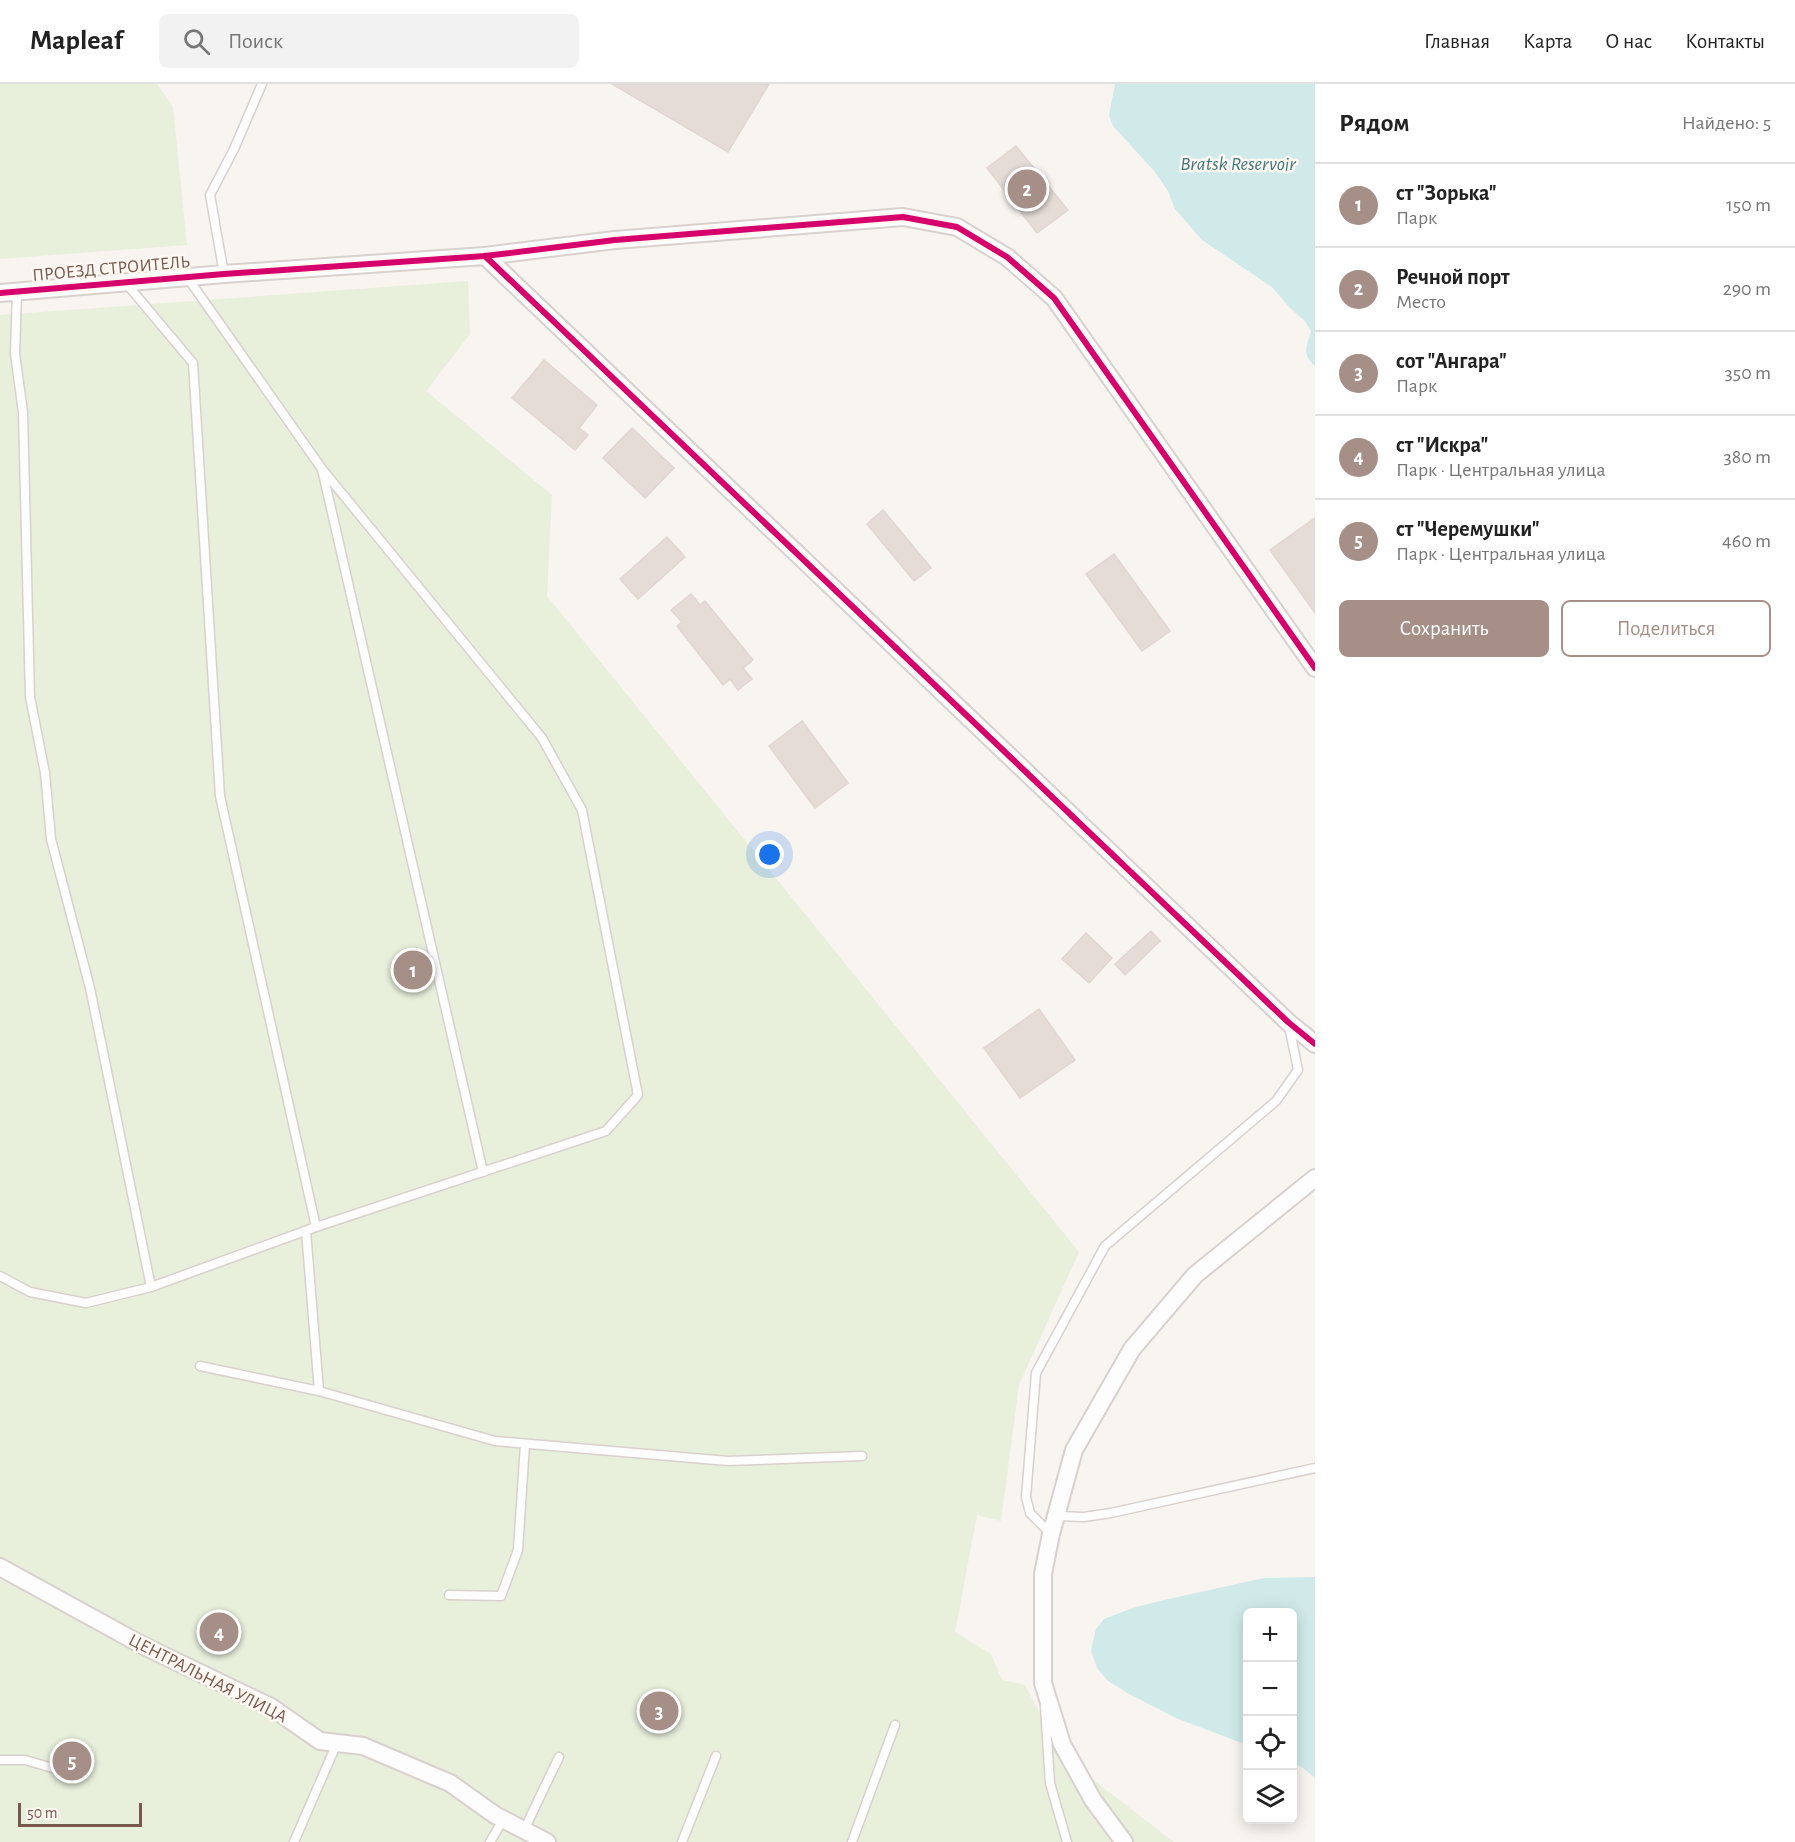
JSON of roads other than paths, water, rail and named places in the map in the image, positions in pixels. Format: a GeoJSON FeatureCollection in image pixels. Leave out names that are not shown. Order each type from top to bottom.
{"type":"FeatureCollection","features":[{"type":"Feature","properties":{"kind":"street","name":"ПРОЕЗД СТРОИТЕЛЬ"},"geometry":{"type":"LineString","coordinates":[[0,293],[224,274],[485,256],[615,240],[903,217],[957,227],[1007,257],[1054,298],[1315,668]]}},
{"type":"Feature","properties":{"kind":"street"},"geometry":{"type":"LineString","coordinates":[[485,256],[1288,1022],[1315,1044]]}},
{"type":"Feature","properties":{"kind":"street"},"geometry":{"type":"LineString","coordinates":[[1124,1842],[1093,1800],[1062,1744],[1043,1683],[1043,1574],[1051,1534],[1074,1450],[1132,1349],[1194,1275],[1315,1178]]}},
{"type":"Feature","properties":{"kind":"street","name":"ЦЕНТРАЛЬНАЯ УЛИЦА"},"geometry":{"type":"LineString","coordinates":[[0,1568],[142,1645],[271,1707],[320,1741],[363,1746],[450,1783],[503,1820],[547,1842]]}},
{"type":"Feature","properties":{"kind":"lane"},"geometry":{"type":"LineString","coordinates":[[224,274],[210,195],[234,149],[262,84]]}},
{"type":"Feature","properties":{"kind":"lane"},"geometry":{"type":"LineString","coordinates":[[0,1276],[30,1292],[86,1303],[151,1287],[316,1227],[606,1131],[638,1095],[582,810],[542,738],[322,469],[187,277]]}},
{"type":"Feature","properties":{"kind":"lane"},"geometry":{"type":"LineString","coordinates":[[125,282],[193,363],[220,796],[316,1227]]}},
{"type":"Feature","properties":{"kind":"lane"},"geometry":{"type":"LineString","coordinates":[[17,291],[15,354],[23,412],[30,698],[45,773],[51,840],[90,988],[151,1287]]}},
{"type":"Feature","properties":{"kind":"lane"},"geometry":{"type":"LineString","coordinates":[[322,469],[483,1172]]}},
{"type":"Feature","properties":{"kind":"lane"},"geometry":{"type":"LineString","coordinates":[[1051,1534],[1030,1513],[1026,1497],[1036,1373],[1105,1246],[1276,1101],[1298,1070],[1288,1022]]}},
{"type":"Feature","properties":{"kind":"lane"},"geometry":{"type":"LineString","coordinates":[[306,1231],[320,1391]]}},
{"type":"Feature","properties":{"kind":"lane"},"geometry":{"type":"LineString","coordinates":[[200,1366],[320,1391],[495,1441],[728,1461],[862,1456]]}},
{"type":"Feature","properties":{"kind":"lane"},"geometry":{"type":"LineString","coordinates":[[449,1595],[501,1596],[518,1550],[525,1444]]}},
{"type":"Feature","properties":{"kind":"lane"},"geometry":{"type":"LineString","coordinates":[[1056,1516],[1084,1517],[1111,1513],[1315,1468]]}},
{"type":"Feature","properties":{"kind":"lane"},"geometry":{"type":"LineString","coordinates":[[1043,1683],[1050,1783],[1067,1842]]}},
{"type":"Feature","properties":{"kind":"lane"},"geometry":{"type":"LineString","coordinates":[[852,1842],[895,1725]]}},
{"type":"Feature","properties":{"kind":"lane"},"geometry":{"type":"LineString","coordinates":[[294,1842],[337,1743]]}},
{"type":"Feature","properties":{"kind":"lane"},"geometry":{"type":"LineString","coordinates":[[682,1842],[716,1756]]}},
{"type":"Feature","properties":{"kind":"lane"},"geometry":{"type":"LineString","coordinates":[[524,1830],[559,1757]]}},
{"type":"Feature","properties":{"kind":"lane"},"geometry":{"type":"LineString","coordinates":[[0,1760],[26,1760],[70,1773]]}},
{"type":"Feature","properties":{"kind":"lane"},"geometry":{"type":"LineString","coordinates":[[490,1842],[503,1820]]}},
{"type":"Feature","properties":{"kind":"water","name":"Bratsk Reservoir"},"geometry":{"type":"Polygon","coordinates":[[[1115,84],[1315,84],[1315,366],[1307,354],[1311,331],[1304,320],[1272,287],[1202,240],[1175,209],[1168,191],[1155,172],[1113,126],[1109,115],[1115,84]]]}},
{"type":"Feature","properties":{"kind":"water"},"geometry":{"type":"Polygon","coordinates":[[[1315,1577],[1315,1778],[1297,1765],[1297,1608],[1243,1608],[1243,1743],[1176,1718],[1108,1681],[1097,1668],[1091,1650],[1096,1629],[1104,1619],[1136,1607],[1264,1578],[1315,1577]]]}},
{"type":"Feature","properties":{"kind":"place","name":"Речной порт"},"geometry":{"type":"Point","coordinates":[1027,189]}},
{"type":"Feature","properties":{"kind":"place","name":"ст \"Зорька\""},"geometry":{"type":"Point","coordinates":[413,970]}},
{"type":"Feature","properties":{"kind":"place","name":"ст \"Искра\""},"geometry":{"type":"Point","coordinates":[219,1632]}},
{"type":"Feature","properties":{"kind":"place","name":"сот \"Ангара\""},"geometry":{"type":"Point","coordinates":[659,1711]}},
{"type":"Feature","properties":{"kind":"place","name":"ст \"Черемушки\""},"geometry":{"type":"Point","coordinates":[72,1761]}}]}
